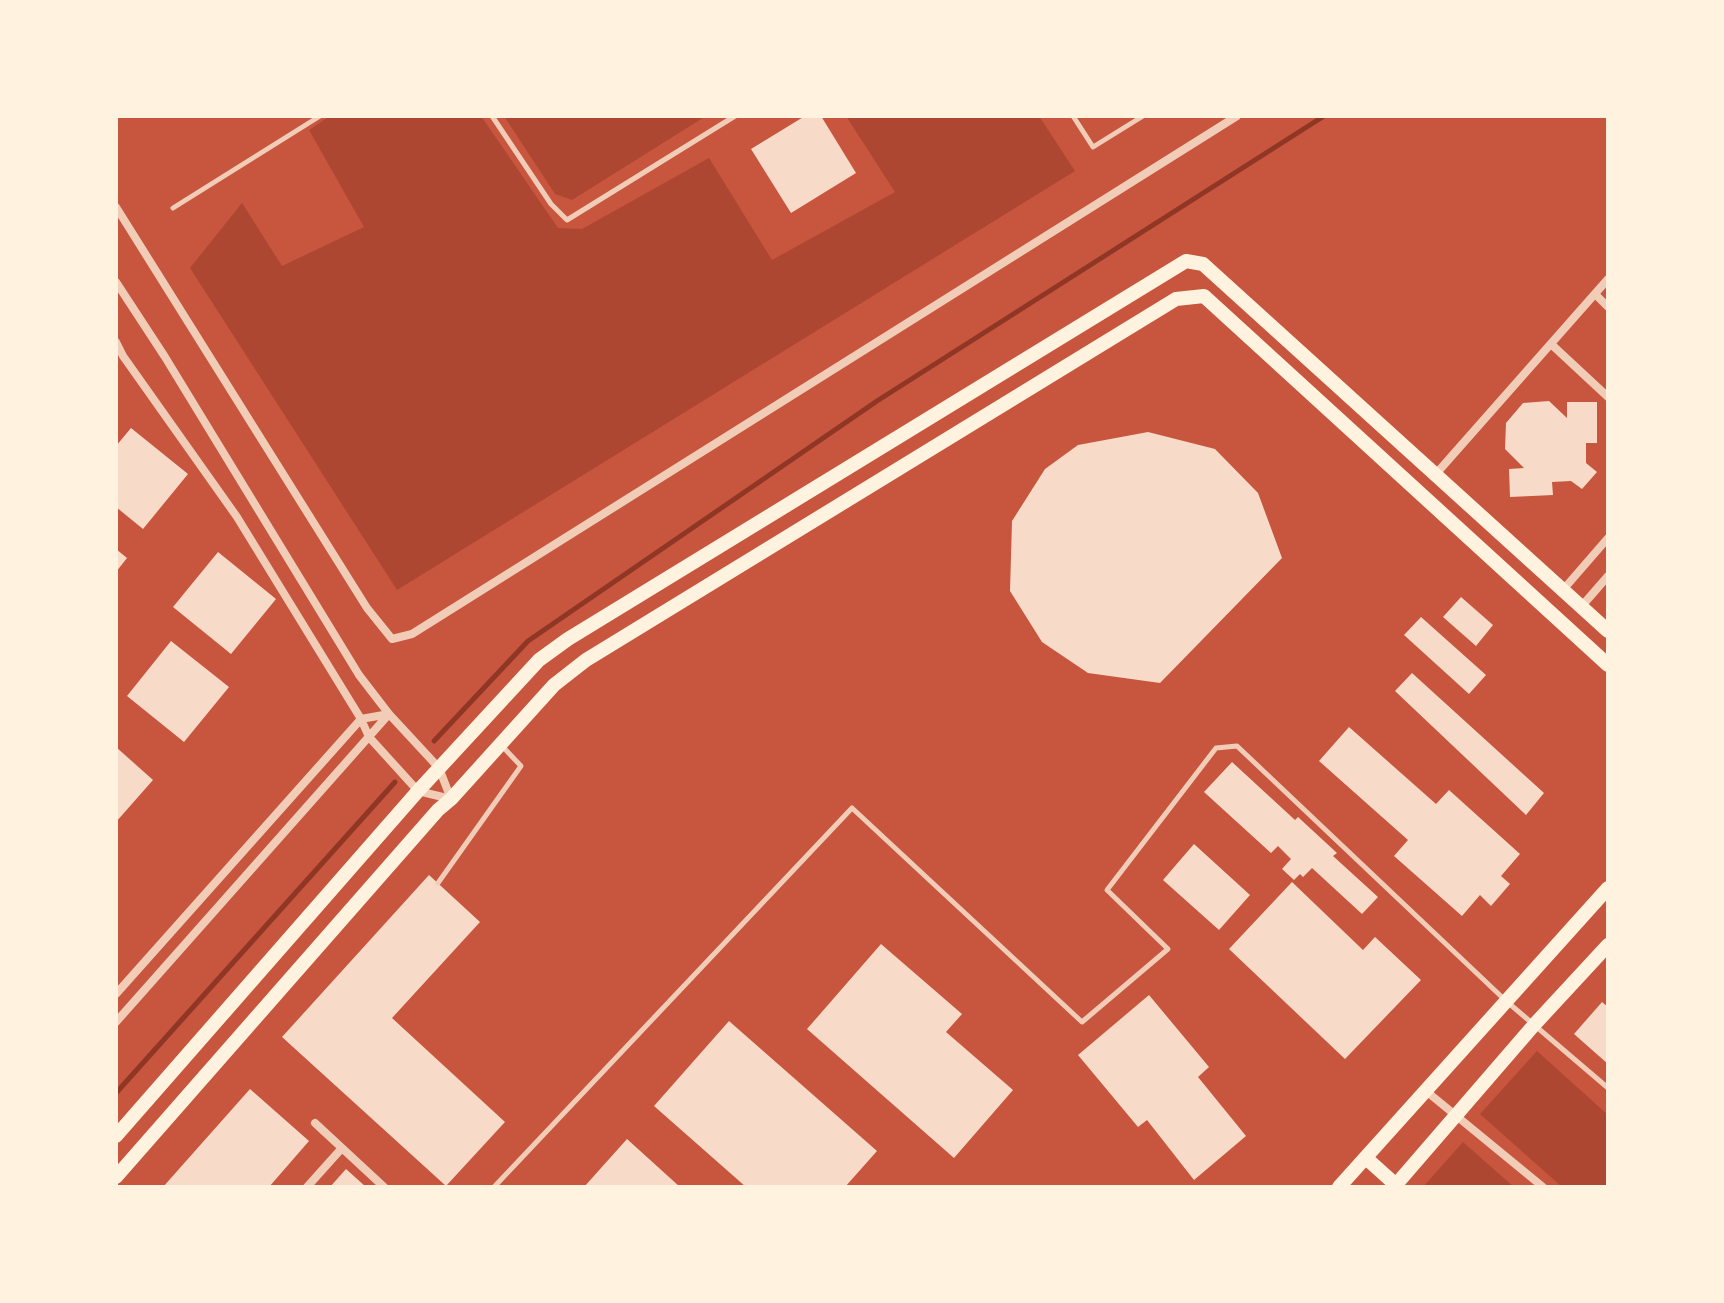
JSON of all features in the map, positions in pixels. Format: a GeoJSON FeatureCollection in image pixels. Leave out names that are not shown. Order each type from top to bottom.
{"type":"FeatureCollection","features":[{"type":"Feature","properties":{"kind":"main road"},"geometry":{"type":"LineString","coordinates":[[116,1136],[418,791],[539,660],[568,639],[1186,261],[1203,264],[1608,631]]}},
{"type":"Feature","properties":{"kind":"main road"},"geometry":{"type":"LineString","coordinates":[[116,1177],[438,810],[554,685],[586,660],[1176,299],[1204,296],[1608,665]]}},
{"type":"Feature","properties":{"kind":"main road"},"geometry":{"type":"LineString","coordinates":[[1339,1187],[1608,888]]}},
{"type":"Feature","properties":{"kind":"main road"},"geometry":{"type":"LineString","coordinates":[[1366,1158],[1395,1186],[1455,1114],[1608,945]]}},
{"type":"Feature","properties":{"kind":"street"},"geometry":{"type":"LineString","coordinates":[[116,207],[367,608],[392,639],[412,634],[1237,116]]}},
{"type":"Feature","properties":{"kind":"street"},"geometry":{"type":"LineString","coordinates":[[1435,475],[1608,279]]}},
{"type":"Feature","properties":{"kind":"street"},"geometry":{"type":"LineString","coordinates":[[116,282],[174,370],[359,675],[389,714],[439,768],[451,799]]}},
{"type":"Feature","properties":{"kind":"street"},"geometry":{"type":"LineString","coordinates":[[1595,294],[1608,307]]}},
{"type":"Feature","properties":{"kind":"street"},"geometry":{"type":"LineString","coordinates":[[116,342],[237,517],[361,719],[369,737],[418,791],[451,799]]}},
{"type":"Feature","properties":{"kind":"street"},"geometry":{"type":"LineString","coordinates":[[1551,344],[1608,397]]}},
{"type":"Feature","properties":{"kind":"street"},"geometry":{"type":"LineString","coordinates":[[116,364],[123,356]]}},
{"type":"Feature","properties":{"kind":"street"},"geometry":{"type":"LineString","coordinates":[[1562,591],[1608,538]]}},
{"type":"Feature","properties":{"kind":"street"},"geometry":{"type":"LineString","coordinates":[[1580,608],[1608,576]]}},
{"type":"Feature","properties":{"kind":"street"},"geometry":{"type":"LineString","coordinates":[[116,994],[361,719],[389,714]]}},
{"type":"Feature","properties":{"kind":"street"},"geometry":{"type":"LineString","coordinates":[[116,1022],[389,714]]}},
{"type":"Feature","properties":{"kind":"street"},"geometry":{"type":"LineString","coordinates":[[1426,1091],[1543,1187]]}},
{"type":"Feature","properties":{"kind":"street"},"geometry":{"type":"LineString","coordinates":[[315,1123],[384,1187]]}},
{"type":"Feature","properties":{"kind":"street"},"geometry":{"type":"LineString","coordinates":[[307,1187],[342,1148]]}},
{"type":"Feature","properties":{"kind":"lane"},"geometry":{"type":"LineString","coordinates":[[173,208],[320,116]]}},
{"type":"Feature","properties":{"kind":"lane"},"geometry":{"type":"LineString","coordinates":[[492,116],[551,204],[567,220],[735,116]]}},
{"type":"Feature","properties":{"kind":"lane"},"geometry":{"type":"LineString","coordinates":[[1073,116],[1093,147],[1143,116]]}},
{"type":"Feature","properties":{"kind":"lane"},"geometry":{"type":"LineString","coordinates":[[438,883],[521,766],[501,744]]}},
{"type":"Feature","properties":{"kind":"lane"},"geometry":{"type":"LineString","coordinates":[[494,1187],[852,808],[1082,1022],[1168,949],[1107,890],[1216,748],[1237,746],[1505,1000],[1608,1088]]}},
{"type":"Feature","properties":{"kind":"shaded area"},"geometry":{"type":"Polygon","coordinates":[[[330,116],[481,116],[558,228],[582,229],[709,158],[772,260],[895,192],[846,116],[1039,116],[1075,171],[397,590],[190,268],[242,203],[282,266],[364,227],[309,130],[330,116]]]}},
{"type":"Feature","properties":{"kind":"shaded area"},"geometry":{"type":"Polygon","coordinates":[[[504,116],[706,116],[572,200],[555,194],[504,116]]]}},
{"type":"Feature","properties":{"kind":"shaded area"},"geometry":{"type":"Polygon","coordinates":[[[1537,1051],[1608,1115],[1608,1187],[1562,1187],[1480,1114],[1537,1051]]]}},
{"type":"Feature","properties":{"kind":"shaded area"},"geometry":{"type":"Polygon","coordinates":[[[1463,1142],[1514,1187],[1423,1187],[1463,1142]]]}},
{"type":"Feature","properties":{"kind":"building"},"geometry":{"type":"Polygon","coordinates":[[[805,116],[821,116],[856,173],[791,213],[751,149],[805,116]]]}},
{"type":"Feature","properties":{"kind":"building"},"geometry":{"type":"Polygon","coordinates":[[[1549,401],[1567,418],[1567,402],[1597,402],[1597,443],[1586,443],[1586,463],[1597,472],[1582,489],[1571,481],[1552,482],[1553,495],[1510,497],[1509,469],[1524,468],[1505,449],[1506,423],[1523,403],[1549,401]]]}},
{"type":"Feature","properties":{"kind":"building"},"geometry":{"type":"Polygon","coordinates":[[[131,428],[188,474],[143,529],[116,507],[116,446],[131,428]]]}},
{"type":"Feature","properties":{"kind":"building"},"geometry":{"type":"Polygon","coordinates":[[[1148,432],[1215,449],[1258,493],[1282,558],[1160,683],[1088,673],[1042,642],[1010,591],[1012,521],[1045,469],[1078,445],[1148,432]]]}},
{"type":"Feature","properties":{"kind":"building"},"geometry":{"type":"Polygon","coordinates":[[[116,549],[127,558],[116,572],[116,549]]]}},
{"type":"Feature","properties":{"kind":"building"},"geometry":{"type":"Polygon","coordinates":[[[218,552],[276,599],[231,654],[173,607],[218,552]]]}},
{"type":"Feature","properties":{"kind":"building"},"geometry":{"type":"Polygon","coordinates":[[[1461,597],[1493,625],[1476,646],[1443,617],[1461,597]]]}},
{"type":"Feature","properties":{"kind":"building"},"geometry":{"type":"Polygon","coordinates":[[[1421,617],[1486,675],[1469,694],[1404,635],[1421,617]]]}},
{"type":"Feature","properties":{"kind":"building"},"geometry":{"type":"Polygon","coordinates":[[[171,641],[229,687],[184,742],[127,696],[171,641]]]}},
{"type":"Feature","properties":{"kind":"building"},"geometry":{"type":"Polygon","coordinates":[[[1412,673],[1544,793],[1526,815],[1395,691],[1412,673]]]}},
{"type":"Feature","properties":{"kind":"building"},"geometry":{"type":"Polygon","coordinates":[[[1349,727],[1436,804],[1449,790],[1520,854],[1501,876],[1510,884],[1491,906],[1480,895],[1462,916],[1394,856],[1408,840],[1319,761],[1349,727]]]}},
{"type":"Feature","properties":{"kind":"building"},"geometry":{"type":"Polygon","coordinates":[[[116,747],[153,780],[116,822],[116,747]]]}},
{"type":"Feature","properties":{"kind":"building"},"geometry":{"type":"Polygon","coordinates":[[[1232,762],[1295,820],[1298,817],[1337,853],[1333,856],[1378,897],[1362,914],[1312,868],[1303,877],[1300,874],[1294,880],[1282,869],[1291,859],[1278,846],[1271,853],[1204,792],[1232,762]]]}},
{"type":"Feature","properties":{"kind":"building"},"geometry":{"type":"Polygon","coordinates":[[[1194,844],[1250,895],[1219,930],[1163,880],[1194,844]]]}},
{"type":"Feature","properties":{"kind":"building"},"geometry":{"type":"Polygon","coordinates":[[[429,875],[480,922],[392,1018],[505,1122],[446,1186],[282,1037],[429,875]]]}},
{"type":"Feature","properties":{"kind":"building"},"geometry":{"type":"Polygon","coordinates":[[[1292,882],[1363,950],[1375,937],[1421,980],[1345,1059],[1229,949],[1292,882]]]}},
{"type":"Feature","properties":{"kind":"building"},"geometry":{"type":"Polygon","coordinates":[[[881,944],[962,1014],[946,1032],[1013,1090],[954,1158],[807,1029],[881,944]]]}},
{"type":"Feature","properties":{"kind":"building"},"geometry":{"type":"Polygon","coordinates":[[[1149,995],[1209,1067],[1198,1077],[1246,1136],[1194,1180],[1147,1120],[1138,1127],[1078,1055],[1149,995]]]}},
{"type":"Feature","properties":{"kind":"building"},"geometry":{"type":"Polygon","coordinates":[[[1602,1002],[1608,1007],[1608,1064],[1574,1034],[1602,1002]]]}},
{"type":"Feature","properties":{"kind":"building"},"geometry":{"type":"Polygon","coordinates":[[[729,1021],[877,1151],[845,1187],[746,1187],[654,1106],[729,1021]]]}},
{"type":"Feature","properties":{"kind":"building"},"geometry":{"type":"Polygon","coordinates":[[[250,1089],[309,1141],[269,1187],[163,1187],[250,1089]]]}},
{"type":"Feature","properties":{"kind":"building"},"geometry":{"type":"Polygon","coordinates":[[[627,1139],[680,1187],[584,1187],[627,1139]]]}},
{"type":"Feature","properties":{"kind":"building"},"geometry":{"type":"Polygon","coordinates":[[[346,1169],[366,1187],[330,1187],[346,1169]]]}},
{"type":"Feature","properties":{"kind":"waterway"},"geometry":{"type":"LineString","coordinates":[[434,741],[528,641],[877,401],[1324,116]]}},
{"type":"Feature","properties":{"kind":"waterway"},"geometry":{"type":"LineString","coordinates":[[116,1093],[395,782]]}}]}
